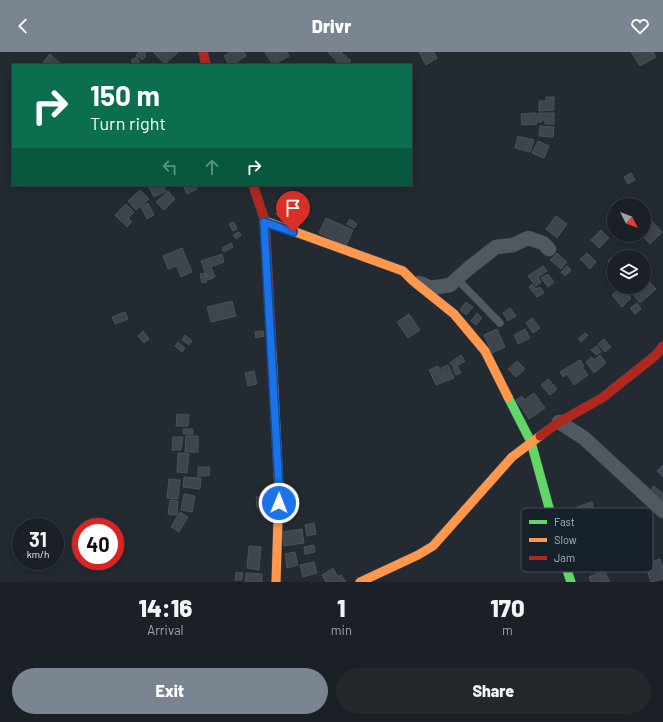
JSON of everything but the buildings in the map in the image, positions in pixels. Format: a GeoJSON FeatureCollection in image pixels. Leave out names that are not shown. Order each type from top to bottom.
{"type":"FeatureCollection","features":[{"type":"Feature","properties":{"kind":"street"},"geometry":{"type":"LineString","coordinates":[[203,52],[206,64]]}},
{"type":"Feature","properties":{"kind":"street"},"geometry":{"type":"LineString","coordinates":[[253,186],[264,222],[279,488],[276,582]]}},
{"type":"Feature","properties":{"kind":"street"},"geometry":{"type":"LineString","coordinates":[[264,222],[403,271],[454,314],[485,351],[531,442],[549,508]]}},
{"type":"Feature","properties":{"kind":"street"},"geometry":{"type":"LineString","coordinates":[[413,281],[431,288],[450,285],[496,247],[513,245],[528,238],[543,243],[549,249]]}},
{"type":"Feature","properties":{"kind":"street"},"geometry":{"type":"LineString","coordinates":[[360,582],[418,555],[433,546],[512,457],[560,422],[602,398],[656,355],[663,346]]}},
{"type":"Feature","properties":{"kind":"street"},"geometry":{"type":"LineString","coordinates":[[560,422],[584,438],[663,511]]}},
{"type":"Feature","properties":{"kind":"street"},"geometry":{"type":"LineString","coordinates":[[568,572],[571,582]]}},
{"type":"Feature","properties":{"kind":"lane"},"geometry":{"type":"LineString","coordinates":[[457,279],[500,323]]}},
{"type":"Feature","properties":{"kind":"traffic: fast"},"geometry":{"type":"LineString","coordinates":[[508,397],[531,442],[549,508]]}},
{"type":"Feature","properties":{"kind":"traffic: fast"},"geometry":{"type":"LineString","coordinates":[[568,572],[571,582]]}},
{"type":"Feature","properties":{"kind":"traffic: slow"},"geometry":{"type":"LineString","coordinates":[[265,221],[403,271],[454,314],[485,351],[508,397]]}},
{"type":"Feature","properties":{"kind":"traffic: slow"},"geometry":{"type":"LineString","coordinates":[[272,352],[279,488],[276,582]]}},
{"type":"Feature","properties":{"kind":"traffic: slow"},"geometry":{"type":"LineString","coordinates":[[360,582],[418,555],[433,546],[512,457],[540,436]]}},
{"type":"Feature","properties":{"kind":"traffic: jam"},"geometry":{"type":"LineString","coordinates":[[203,52],[206,64]]}},
{"type":"Feature","properties":{"kind":"traffic: jam"},"geometry":{"type":"LineString","coordinates":[[253,186],[265,221],[272,352]]}},
{"type":"Feature","properties":{"kind":"traffic: jam"},"geometry":{"type":"LineString","coordinates":[[540,436],[559,422],[602,398],[656,355],[663,346]]}},
{"type":"Feature","properties":{"kind":"route"},"geometry":{"type":"LineString","coordinates":[[279,503],[264,222],[293,232]]}}]}
